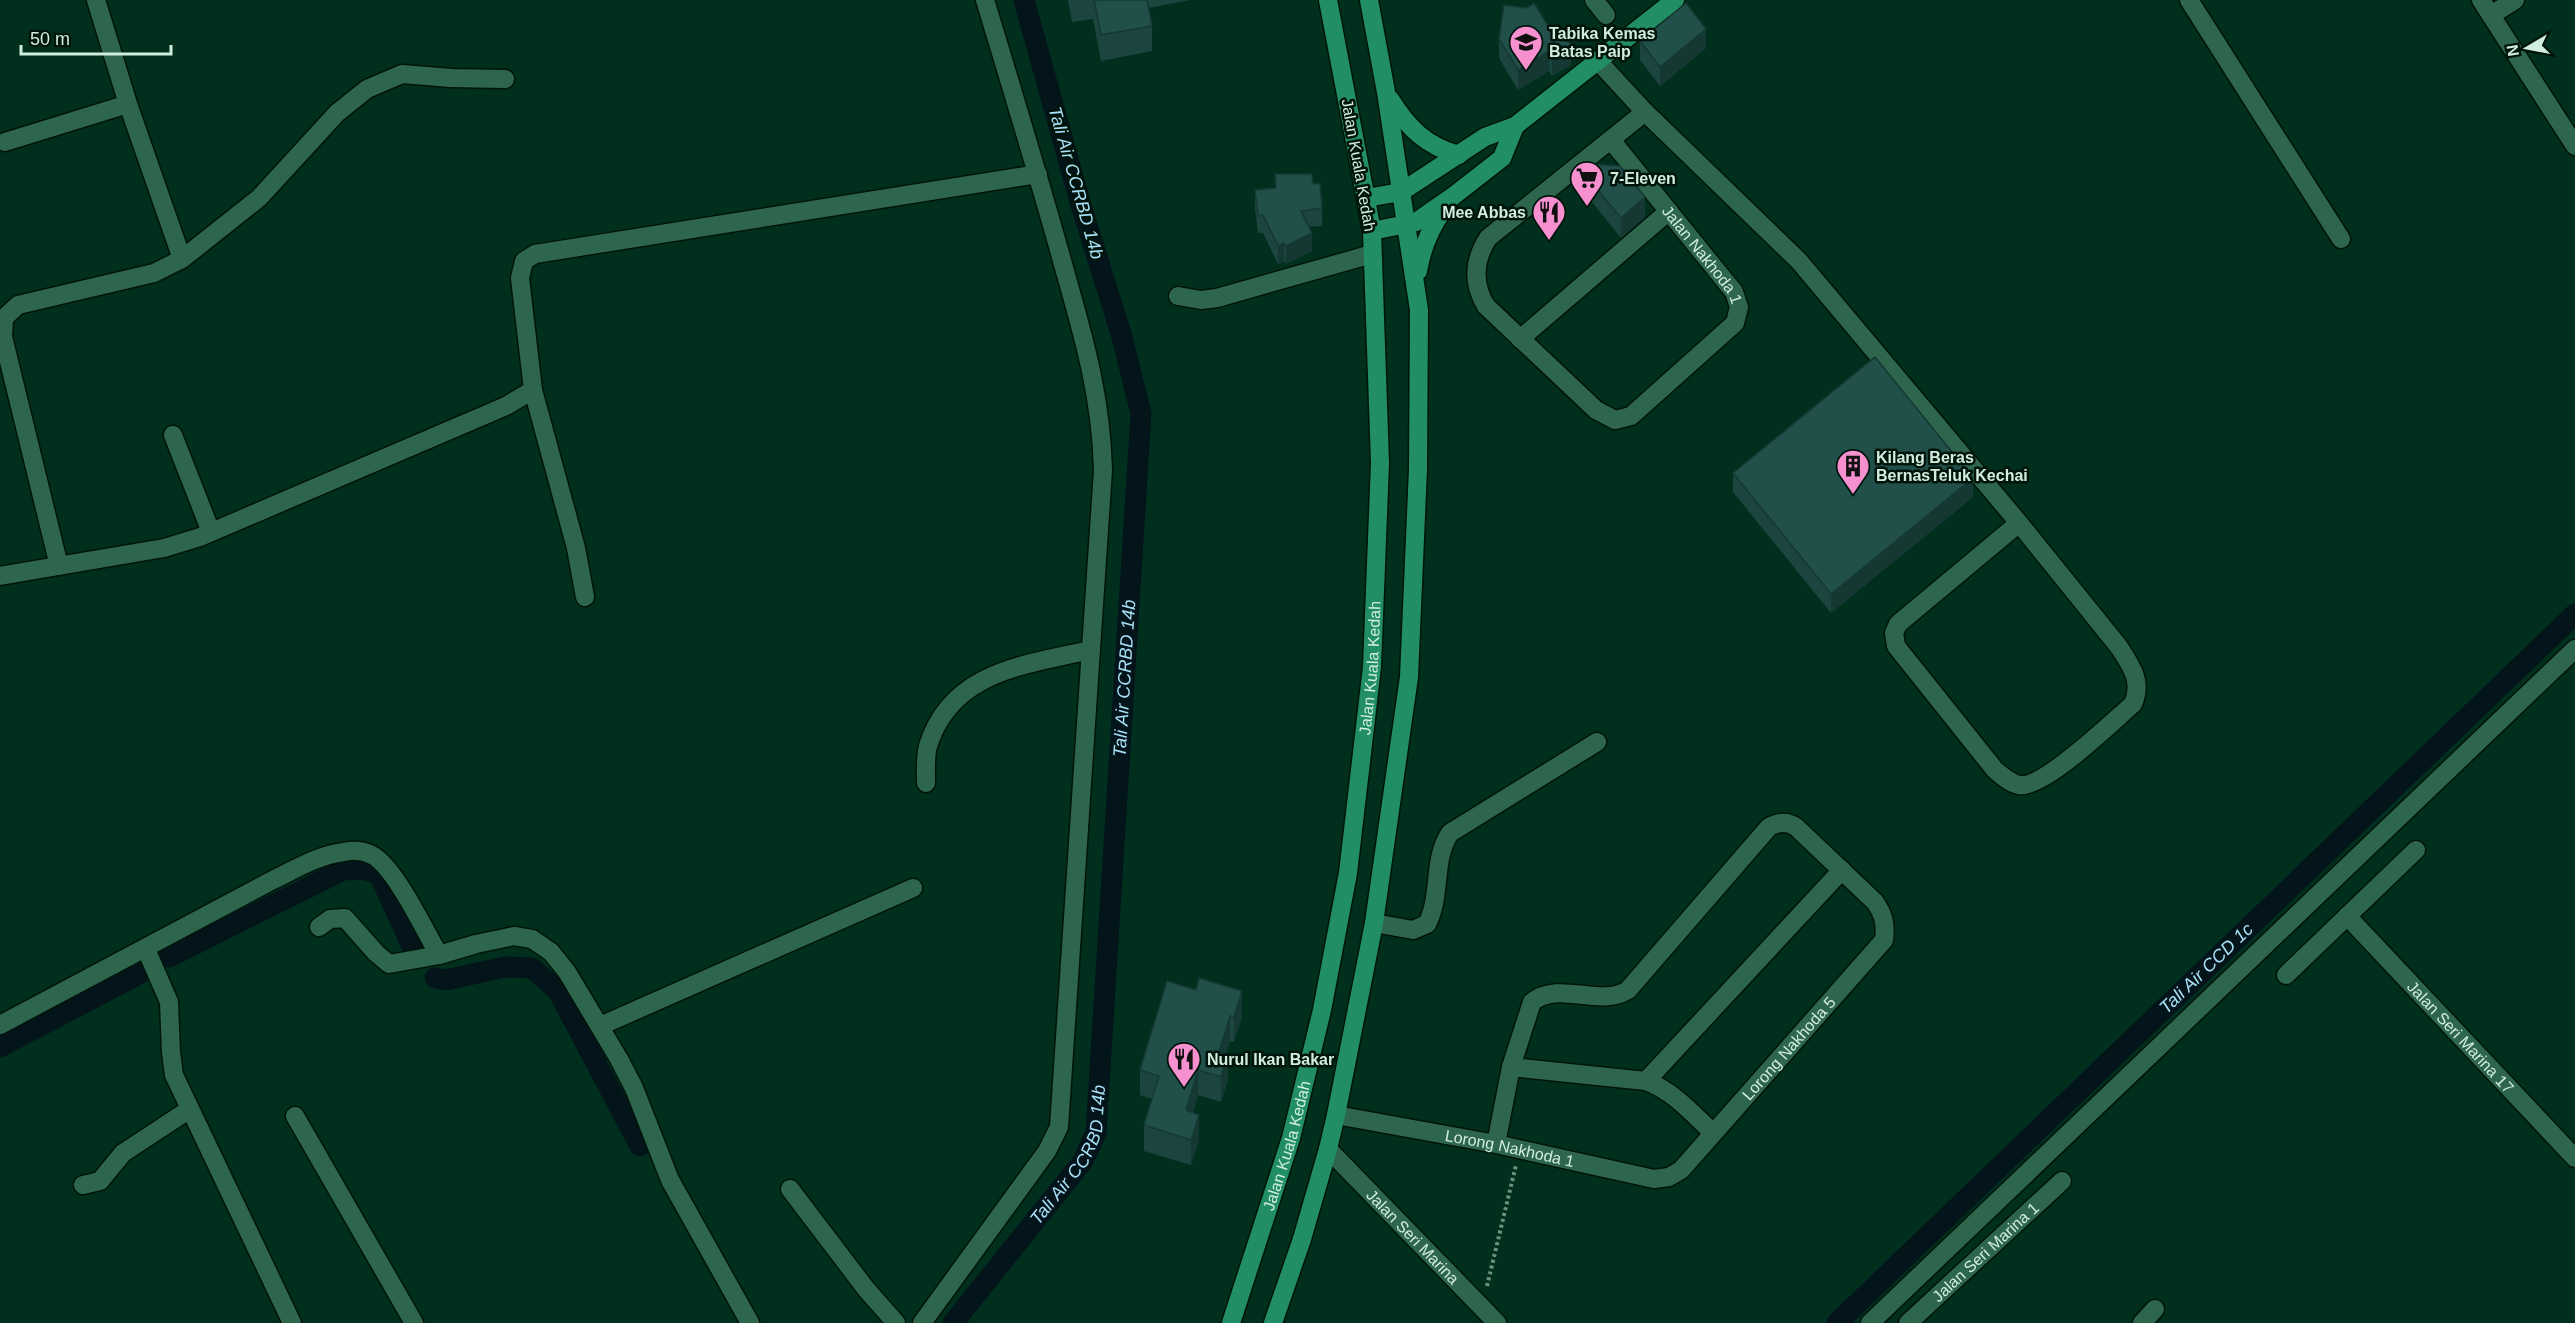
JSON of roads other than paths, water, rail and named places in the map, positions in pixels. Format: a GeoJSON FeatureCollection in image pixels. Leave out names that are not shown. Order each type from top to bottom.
{"type":"FeatureCollection","features":[{"type":"Feature","properties":{"kind":"main road","name":"Jalan Kuala Kedah"},"geometry":{"type":"LineString","coordinates":[[1231,1323],[1291,1138],[1322,1010],[1348,873],[1372,668],[1380,463],[1372,231],[1328,0]]}},
{"type":"Feature","properties":{"kind":"main road"},"geometry":{"type":"LineString","coordinates":[[1369,0],[1386,92],[1419,310]]}},
{"type":"Feature","properties":{"kind":"main road"},"geometry":{"type":"LineString","coordinates":[[1366,198],[1401,192],[1485,137],[1515,126],[1675,0]]}},
{"type":"Feature","properties":{"kind":"main road"},"geometry":{"type":"LineString","coordinates":[[1386,92],[1415,134],[1443,151],[1459,155]]}},
{"type":"Feature","properties":{"kind":"main road"},"geometry":{"type":"LineString","coordinates":[[1372,231],[1406,225],[1422,219],[1452,198],[1502,158],[1515,126]]}},
{"type":"Feature","properties":{"kind":"main road"},"geometry":{"type":"LineString","coordinates":[[1273,1323],[1328,1149],[1374,923],[1409,677],[1418,469],[1419,310],[1417,280],[1422,250],[1434,222],[1452,198]]}},
{"type":"Feature","properties":{"kind":"street"},"geometry":{"type":"LineString","coordinates":[[96,0],[128,104],[182,259]]}},
{"type":"Feature","properties":{"kind":"street"},"geometry":{"type":"LineString","coordinates":[[922,1323],[1047,1151],[1059,1127],[1103,470],[1102,428],[1090,363],[1038,174],[985,0]]}},
{"type":"Feature","properties":{"kind":"street"},"geometry":{"type":"LineString","coordinates":[[1594,0],[1606,15]]}},
{"type":"Feature","properties":{"kind":"street"},"geometry":{"type":"LineString","coordinates":[[2189,0],[2341,239]]}},
{"type":"Feature","properties":{"kind":"street"},"geometry":{"type":"LineString","coordinates":[[2515,0],[2486,8],[2575,146]]}},
{"type":"Feature","properties":{"kind":"street"},"geometry":{"type":"LineString","coordinates":[[1598,61],[1645,112],[1800,261],[2019,523],[2119,647],[2137,678],[2138,693],[2133,704],[2063,764],[2040,780],[2022,785],[2007,780],[1995,770],[1896,646],[1894,633],[1898,624],[2019,523]]}},
{"type":"Feature","properties":{"kind":"street"},"geometry":{"type":"LineString","coordinates":[[60,566],[3,337],[4,318],[18,305],[154,273],[182,259],[260,198],[337,113],[367,89],[402,74],[505,79]]}},
{"type":"Feature","properties":{"kind":"street"},"geometry":{"type":"LineString","coordinates":[[5,142],[128,104]]}},
{"type":"Feature","properties":{"kind":"street"},"geometry":{"type":"LineString","coordinates":[[1645,112],[1488,238],[1481,248],[1476,269],[1479,295],[1486,306],[1521,339],[1669,211]]}},
{"type":"Feature","properties":{"kind":"street","name":"Jalan Nakhoda 1"},"geometry":{"type":"LineString","coordinates":[[1521,339],[1596,410],[1615,420],[1631,416],[1735,322],[1739,307],[1734,292],[1611,140]]}},
{"type":"Feature","properties":{"kind":"street"},"geometry":{"type":"LineString","coordinates":[[585,597],[576,548],[533,390],[520,289],[524,261],[535,254],[1038,174]]}},
{"type":"Feature","properties":{"kind":"street"},"geometry":{"type":"LineString","coordinates":[[1178,296],[1201,300],[1217,298],[1372,254]]}},
{"type":"Feature","properties":{"kind":"street"},"geometry":{"type":"LineString","coordinates":[[0,576],[164,548],[211,532],[506,406],[533,390]]}},
{"type":"Feature","properties":{"kind":"street"},"geometry":{"type":"LineString","coordinates":[[172,435],[211,532]]}},
{"type":"Feature","properties":{"kind":"street"},"geometry":{"type":"LineString","coordinates":[[1870,1323],[2575,649]]}},
{"type":"Feature","properties":{"kind":"street"},"geometry":{"type":"LineString","coordinates":[[926,783],[928,747],[945,710],[959,696],[984,678],[1013,668],[1090,650]]}},
{"type":"Feature","properties":{"kind":"street"},"geometry":{"type":"LineString","coordinates":[[1374,923],[1413,930],[1427,924],[1433,906],[1440,852],[1450,832],[1597,742]]}},
{"type":"Feature","properties":{"kind":"street"},"geometry":{"type":"LineString","coordinates":[[1496,1144],[1512,1067],[1532,1002],[1546,994],[1611,996],[1628,990],[1769,827],[1776,823],[1793,825],[1842,870],[1646,1081]]}},
{"type":"Feature","properties":{"kind":"street"},"geometry":{"type":"LineString","coordinates":[[2286,975],[2416,850]]}},
{"type":"Feature","properties":{"kind":"street"},"geometry":{"type":"LineString","coordinates":[[0,1025],[271,881],[329,855],[357,851],[372,855],[387,868],[439,956]]}},
{"type":"Feature","properties":{"kind":"street","name":"Lorong Nakhoda 5"},"geometry":{"type":"LineString","coordinates":[[1681,1170],[1884,940],[1885,922],[1875,903],[1842,870]]}},
{"type":"Feature","properties":{"kind":"street"},"geometry":{"type":"LineString","coordinates":[[600,1026],[913,888]]}},
{"type":"Feature","properties":{"kind":"street","name":"Jalan Seri Marina 17"},"geometry":{"type":"LineString","coordinates":[[2347,916],[2575,1158]]}},
{"type":"Feature","properties":{"kind":"street"},"geometry":{"type":"LineString","coordinates":[[319,927],[330,919],[345,918],[389,964],[439,956],[514,936],[532,939],[551,952],[600,1026],[634,1088],[670,1180],[750,1323]]}},
{"type":"Feature","properties":{"kind":"street"},"geometry":{"type":"LineString","coordinates":[[146,949],[169,1002],[171,1060],[174,1075],[292,1323]]}},
{"type":"Feature","properties":{"kind":"street"},"geometry":{"type":"LineString","coordinates":[[1512,1067],[1646,1081],[1665,1089],[1677,1098],[1713,1133]]}},
{"type":"Feature","properties":{"kind":"street"},"geometry":{"type":"LineString","coordinates":[[83,1185],[100,1181],[123,1153],[190,1109]]}},
{"type":"Feature","properties":{"kind":"street","name":"Lorong Nakhoda 1"},"geometry":{"type":"LineString","coordinates":[[1336,1115],[1496,1144],[1654,1179],[1669,1177],[1681,1170]]}},
{"type":"Feature","properties":{"kind":"street"},"geometry":{"type":"LineString","coordinates":[[295,1116],[414,1323]]}},
{"type":"Feature","properties":{"kind":"street","name":"Jalan Seri Marina"},"geometry":{"type":"LineString","coordinates":[[1328,1149],[1497,1323]]}},
{"type":"Feature","properties":{"kind":"street","name":"Jalan Seri Marina 1"},"geometry":{"type":"LineString","coordinates":[[1908,1323],[2062,1181]]}},
{"type":"Feature","properties":{"kind":"street"},"geometry":{"type":"LineString","coordinates":[[790,1189],[866,1289],[896,1323]]}},
{"type":"Feature","properties":{"kind":"street"},"geometry":{"type":"LineString","coordinates":[[1912,1282],[1942,1291]]}},
{"type":"Feature","properties":{"kind":"street"},"geometry":{"type":"LineString","coordinates":[[2142,1323],[2155,1309]]}},
{"type":"Feature","properties":{"kind":"waterway","name":"Tali Air CCRBD 14b"},"geometry":{"type":"LineString","coordinates":[[953,1323],[1083,1161],[1096,1133],[1141,414],[1122,337],[1080,202],[1024,0]]}},
{"type":"Feature","properties":{"kind":"waterway","name":"Tali Air CCD 1c"},"geometry":{"type":"LineString","coordinates":[[1837,1323],[2575,614]]}},
{"type":"Feature","properties":{"kind":"waterway"},"geometry":{"type":"LineString","coordinates":[[169,957],[343,870],[361,869],[379,874],[415,953]]}},
{"type":"Feature","properties":{"kind":"waterway"},"geometry":{"type":"LineString","coordinates":[[435,978],[446,980],[505,967],[532,968],[558,991],[640,1146]]}},
{"type":"Feature","properties":{"kind":"waterway"},"geometry":{"type":"LineString","coordinates":[[0,1047],[141,973]]}},
{"type":"Feature","properties":{"kind":"place","name":"Tabika Kemas Batas Paip"},"geometry":{"type":"Point","coordinates":[1526,71]}},
{"type":"Feature","properties":{"kind":"place","name":"7-Eleven"},"geometry":{"type":"Point","coordinates":[1587,207]}},
{"type":"Feature","properties":{"kind":"place","name":"Mee Abbas"},"geometry":{"type":"Point","coordinates":[1549,241]}},
{"type":"Feature","properties":{"kind":"place","name":"Kilang Beras BernasTeluk Kechai"},"geometry":{"type":"Point","coordinates":[1853,495]}},
{"type":"Feature","properties":{"kind":"place","name":"Nurul Ikan Bakar"},"geometry":{"type":"Point","coordinates":[1184,1088]}}]}
